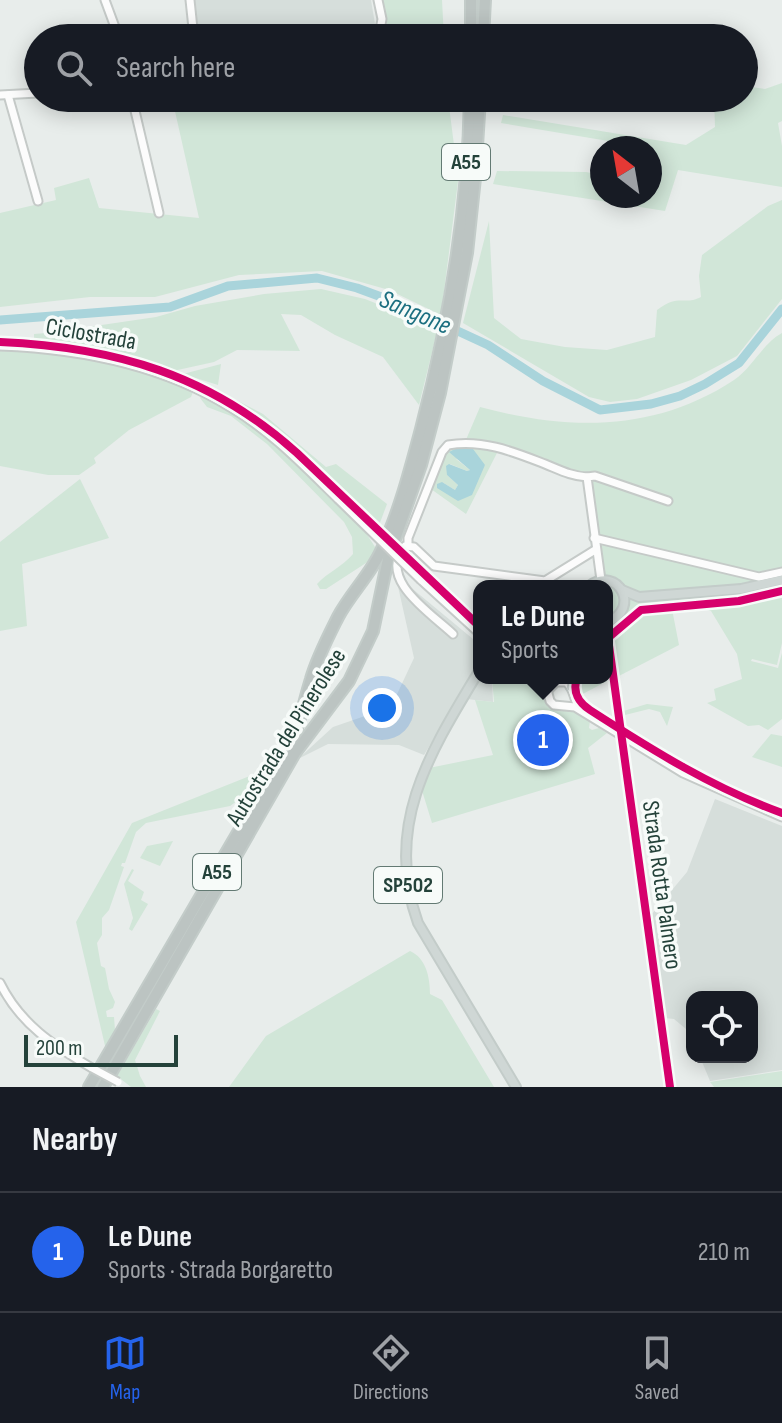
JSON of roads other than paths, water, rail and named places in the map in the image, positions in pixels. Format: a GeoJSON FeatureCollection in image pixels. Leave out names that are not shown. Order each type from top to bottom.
{"type":"FeatureCollection","features":[{"type":"Feature","properties":{"kind":"highway"},"geometry":{"type":"LineString","coordinates":[[470,0],[471,24]]}},
{"type":"Feature","properties":{"kind":"highway"},"geometry":{"type":"LineString","coordinates":[[484,24],[485,0]]}},
{"type":"Feature","properties":{"kind":"highway","name":"Autostrada del Pinerolese"},"geometry":{"type":"LineString","coordinates":[[89,1087],[294,737],[315,667],[338,617],[381,552],[436,391],[461,225],[469,112]]}},
{"type":"Feature","properties":{"kind":"highway","name":"Autostrada del Pinerolese"},"geometry":{"type":"LineString","coordinates":[[103,1087],[295,753],[349,681],[376,623],[388,559],[421,465],[462,276],[475,178],[479,112]]}},
{"type":"Feature","properties":{"kind":"main road"},"geometry":{"type":"LineString","coordinates":[[613,582],[622,590],[639,597],[741,589],[782,580]]}},
{"type":"Feature","properties":{"kind":"main road"},"geometry":{"type":"LineString","coordinates":[[622,590],[625,598],[623,611]]}},
{"type":"Feature","properties":{"kind":"main road"},"geometry":{"type":"LineString","coordinates":[[613,618],[639,597]]}},
{"type":"Feature","properties":{"kind":"main road","name":"SP502"},"geometry":{"type":"LineString","coordinates":[[473,681],[427,760],[412,800],[406,858],[412,906],[418,923],[516,1087]]}},
{"type":"Feature","properties":{"kind":"street"},"geometry":{"type":"LineString","coordinates":[[105,0],[114,24]]}},
{"type":"Feature","properties":{"kind":"street"},"geometry":{"type":"LineString","coordinates":[[190,0],[193,24]]}},
{"type":"Feature","properties":{"kind":"street"},"geometry":{"type":"LineString","coordinates":[[378,0],[381,24]]}},
{"type":"Feature","properties":{"kind":"street"},"geometry":{"type":"LineString","coordinates":[[24,94],[4,95],[38,201]]}},
{"type":"Feature","properties":{"kind":"street"},"geometry":{"type":"LineString","coordinates":[[135,112],[159,213]]}},
{"type":"Feature","properties":{"kind":"street"},"geometry":{"type":"LineString","coordinates":[[0,346],[84,354],[144,369],[231,407],[267,433],[473,628]]}},
{"type":"Feature","properties":{"kind":"street"},"geometry":{"type":"LineString","coordinates":[[408,545],[408,538],[442,452],[448,445],[488,444],[565,474],[595,476],[668,501]]}},
{"type":"Feature","properties":{"kind":"street"},"geometry":{"type":"LineString","coordinates":[[587,477],[601,580]]}},
{"type":"Feature","properties":{"kind":"street"},"geometry":{"type":"LineString","coordinates":[[594,538],[759,577],[782,572]]}},
{"type":"Feature","properties":{"kind":"street"},"geometry":{"type":"LineString","coordinates":[[408,545],[434,566],[538,580]]}},
{"type":"Feature","properties":{"kind":"street"},"geometry":{"type":"LineString","coordinates":[[408,545],[401,549],[397,558],[395,571],[398,577],[407,591],[453,634]]}},
{"type":"Feature","properties":{"kind":"street"},"geometry":{"type":"LineString","coordinates":[[547,580],[595,550]]}},
{"type":"Feature","properties":{"kind":"street","name":"Strada Rotta Palmero"},"geometry":{"type":"LineString","coordinates":[[613,633],[634,614],[646,609],[739,601],[782,591]]}},
{"type":"Feature","properties":{"kind":"street","name":"Strada Rotta Palmero"},"geometry":{"type":"LineString","coordinates":[[613,673],[670,1087]]}},
{"type":"Feature","properties":{"kind":"street"},"geometry":{"type":"LineString","coordinates":[[569,684],[545,684],[553,704],[567,704],[581,709],[683,773],[782,817]]}},
{"type":"Feature","properties":{"kind":"street"},"geometry":{"type":"LineString","coordinates":[[569,684],[581,709]]}},
{"type":"Feature","properties":{"kind":"street"},"geometry":{"type":"LineString","coordinates":[[567,704],[569,684]]}},
{"type":"Feature","properties":{"kind":"street"},"geometry":{"type":"LineString","coordinates":[[0,983],[15,1007],[40,1035],[121,1084]]}},
{"type":"Feature","properties":{"kind":"water"},"geometry":{"type":"Polygon","coordinates":[[[461,446],[473,449],[485,465],[472,495],[458,501],[437,488],[437,484],[442,482],[455,490],[458,485],[447,475],[446,466],[449,464],[470,470],[449,452],[461,446]]]}},
{"type":"Feature","properties":{"kind":"waterway","name":"Sangone"},"geometry":{"type":"LineString","coordinates":[[0,320],[170,307],[228,286],[317,278],[395,302],[488,345],[543,381],[600,410],[651,404],[680,396],[705,384],[739,363],[782,309]]}},
{"type":"Feature","properties":{"kind":"place","name":"Le Dune"},"geometry":{"type":"Point","coordinates":[543,740]}}]}
